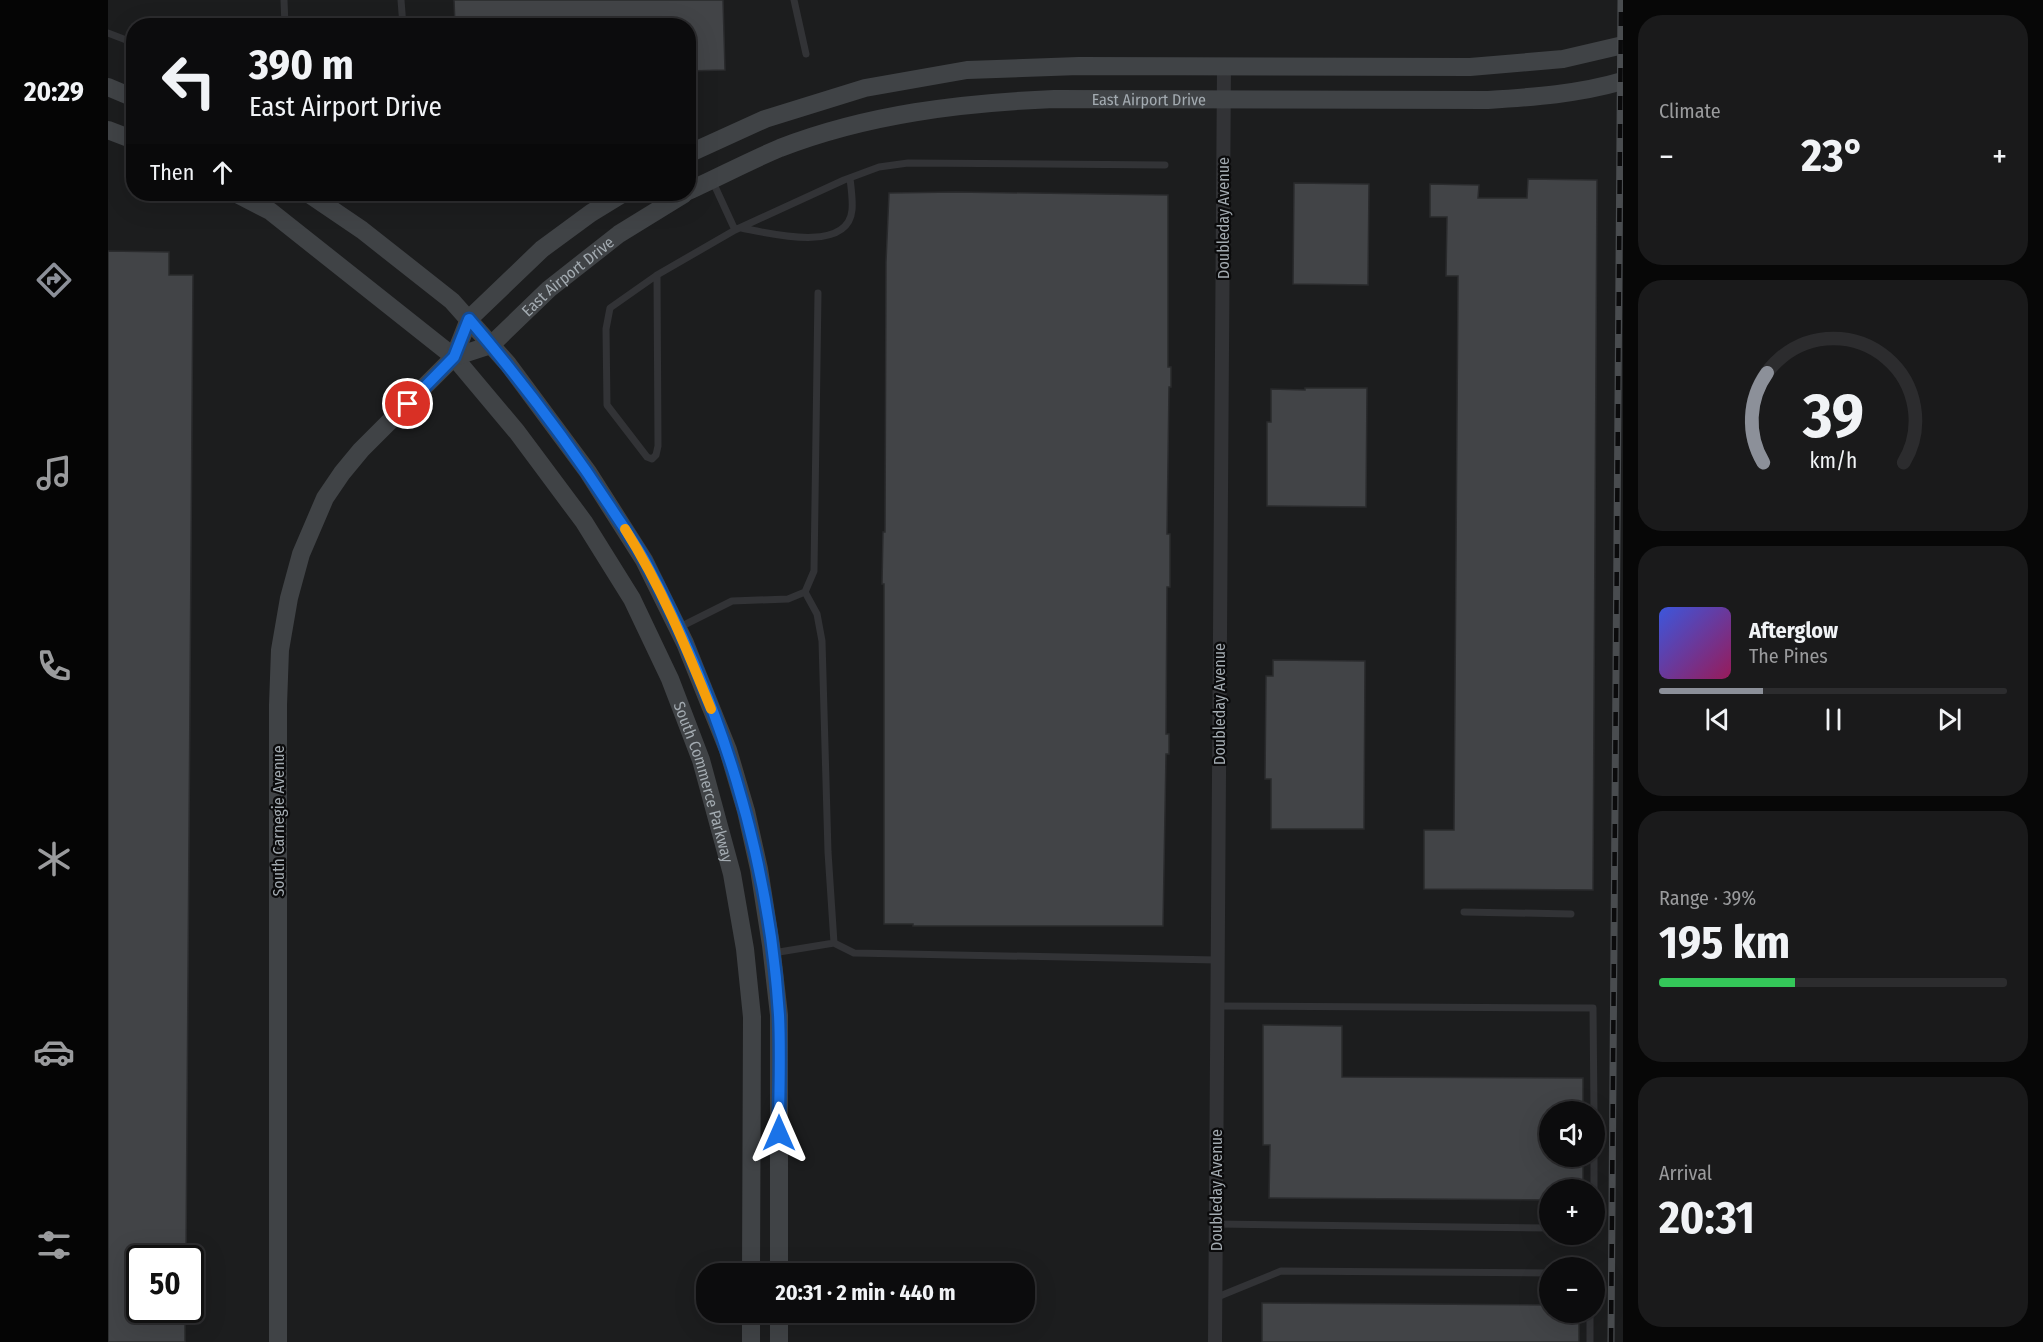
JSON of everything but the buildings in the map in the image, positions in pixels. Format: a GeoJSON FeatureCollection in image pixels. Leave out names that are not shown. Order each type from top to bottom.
{"type":"FeatureCollection","features":[{"type":"Feature","properties":{"kind":"main road","name":"East Airport Drive"},"geometry":{"type":"LineString","coordinates":[[696,150],[765,119],[866,88],[967,70],[1079,66],[1470,67],[1563,59],[1623,45]]}},
{"type":"Feature","properties":{"kind":"main road","name":"East Airport Drive"},"geometry":{"type":"LineString","coordinates":[[696,187],[780,148],[856,125],[922,110],[987,102],[1224,99],[1488,100],[1553,95],[1623,81]]}},
{"type":"Feature","properties":{"kind":"main road"},"geometry":{"type":"LineString","coordinates":[[108,87],[126,95]]}},
{"type":"Feature","properties":{"kind":"main road"},"geometry":{"type":"LineString","coordinates":[[108,130],[126,138]]}},
{"type":"Feature","properties":{"kind":"main road"},"geometry":{"type":"LineString","coordinates":[[251,201],[270,211],[454,357]]}},
{"type":"Feature","properties":{"kind":"main road"},"geometry":{"type":"LineString","coordinates":[[319,201],[371,237],[452,301],[469,319]]}},
{"type":"Feature","properties":{"kind":"main road","name":"East Airport Drive"},"geometry":{"type":"LineString","coordinates":[[454,357],[469,319],[542,249],[611,201]]}},
{"type":"Feature","properties":{"kind":"main road","name":"East Airport Drive"},"geometry":{"type":"LineString","coordinates":[[454,357],[491,345],[549,289],[619,234],[673,201]]}},
{"type":"Feature","properties":{"kind":"main road","name":"South Commerce Parkway"},"geometry":{"type":"LineString","coordinates":[[469,319],[588,472],[644,560],[678,628],[728,750],[759,869],[779,1015],[779,1263]]}},
{"type":"Feature","properties":{"kind":"main road","name":"South Commerce Parkway"},"geometry":{"type":"LineString","coordinates":[[454,357],[517,432],[584,522],[632,598],[670,679],[701,760],[732,874],[748,972],[752,1017],[752,1263]]}},
{"type":"Feature","properties":{"kind":"main road","name":"South Carnegie Avenue"},"geometry":{"type":"LineString","coordinates":[[278,1342],[278,705],[280,650],[289,598],[301,554],[321,507],[342,473],[361,450],[454,357]]}},
{"type":"Feature","properties":{"kind":"main road"},"geometry":{"type":"LineString","coordinates":[[751,1323],[751,1342]]}},
{"type":"Feature","properties":{"kind":"main road"},"geometry":{"type":"LineString","coordinates":[[779,1323],[779,1342]]}},
{"type":"Feature","properties":{"kind":"street","name":"Doubleday Avenue"},"geometry":{"type":"LineString","coordinates":[[1215,1342],[1224,67]]}},
{"type":"Feature","properties":{"kind":"lane"},"geometry":{"type":"LineString","coordinates":[[284,0],[285,18]]}},
{"type":"Feature","properties":{"kind":"lane"},"geometry":{"type":"LineString","coordinates":[[401,0],[402,18]]}},
{"type":"Feature","properties":{"kind":"lane"},"geometry":{"type":"LineString","coordinates":[[794,0],[806,54]]}},
{"type":"Feature","properties":{"kind":"lane"},"geometry":{"type":"LineString","coordinates":[[108,33],[126,40]]}},
{"type":"Feature","properties":{"kind":"lane"},"geometry":{"type":"LineString","coordinates":[[657,275],[658,446],[656,455],[652,459],[646,457],[607,405],[606,329],[610,308],[657,275],[738,229],[879,167],[908,163],[1165,165]]}},
{"type":"Feature","properties":{"kind":"lane"},"geometry":{"type":"LineString","coordinates":[[738,229],[783,236],[811,237],[837,234],[846,226],[852,212],[850,178]]}},
{"type":"Feature","properties":{"kind":"lane"},"geometry":{"type":"LineString","coordinates":[[712,180],[738,229]]}},
{"type":"Feature","properties":{"kind":"lane"},"geometry":{"type":"LineString","coordinates":[[678,628],[732,601],[788,599],[805,592],[814,571],[818,293]]}},
{"type":"Feature","properties":{"kind":"lane"},"geometry":{"type":"LineString","coordinates":[[805,592],[817,614],[822,641],[828,852],[834,943]]}},
{"type":"Feature","properties":{"kind":"lane"},"geometry":{"type":"LineString","coordinates":[[1464,912],[1571,914]]}},
{"type":"Feature","properties":{"kind":"lane"},"geometry":{"type":"LineString","coordinates":[[772,953],[834,943],[854,954],[1217,960]]}},
{"type":"Feature","properties":{"kind":"lane"},"geometry":{"type":"LineString","coordinates":[[1217,1006],[1593,1008],[1594,1101]]}},
{"type":"Feature","properties":{"kind":"lane"},"geometry":{"type":"LineString","coordinates":[[1215,1224],[1539,1228]]}},
{"type":"Feature","properties":{"kind":"lane"},"geometry":{"type":"LineString","coordinates":[[1215,1298],[1281,1271],[1539,1273]]}},
{"type":"Feature","properties":{"kind":"lane"},"geometry":{"type":"LineString","coordinates":[[1590,1323],[1590,1342]]}},
{"type":"Feature","properties":{"kind":"shaded area"},"geometry":{"type":"Polygon","coordinates":[[[108,0],[1623,0],[1623,1342],[108,1342],[108,0]]]}},
{"type":"Feature","properties":{"kind":"railway"},"geometry":{"type":"LineString","coordinates":[[1611,1342],[1621,0]]}},
{"type":"Feature","properties":{"kind":"slow traffic"},"geometry":{"type":"LineString","coordinates":[[625,529],[644,560],[685,643],[711,709]]}},
{"type":"Feature","properties":{"kind":"route"},"geometry":{"type":"LineString","coordinates":[[408,404],[454,357],[469,319],[508,364],[588,472],[644,560],[685,643],[728,750],[755,850],[771,945],[779,1015],[779,1133]]}}]}
